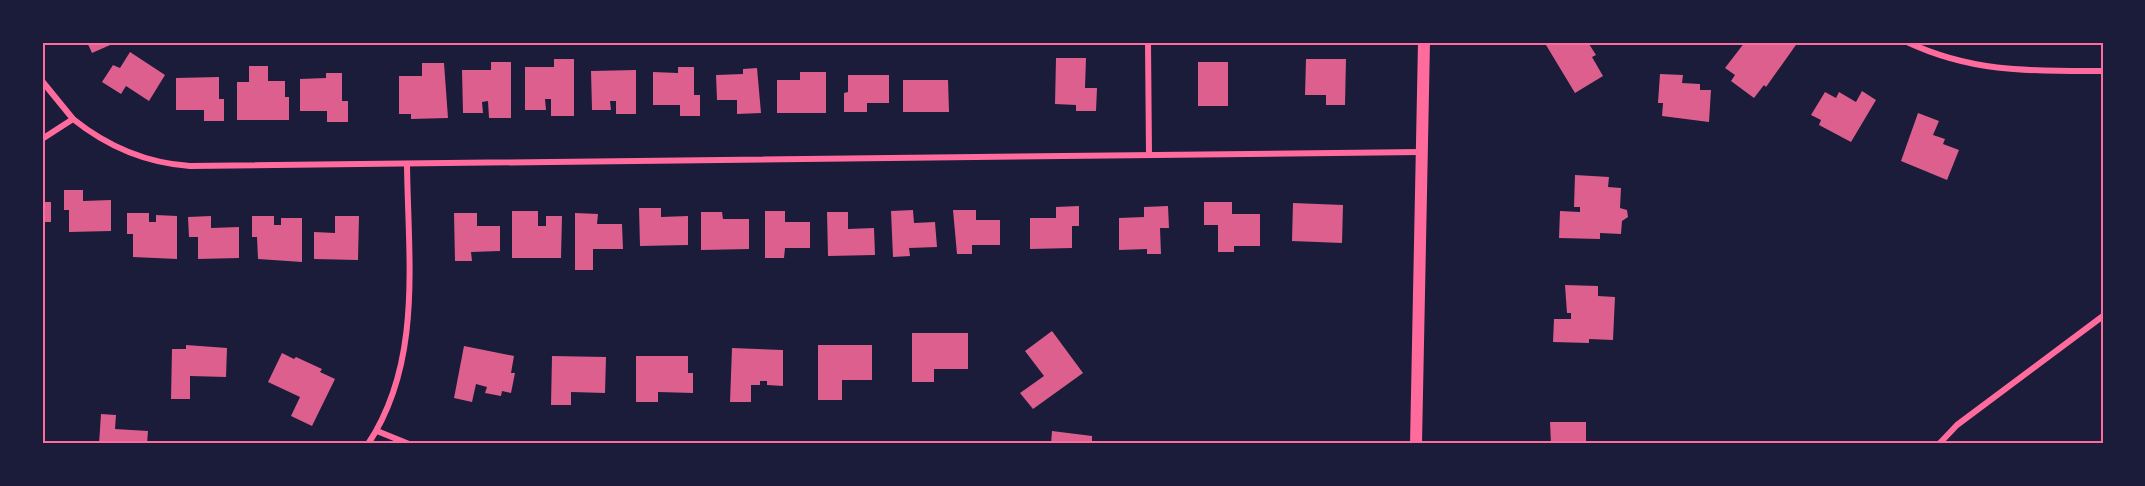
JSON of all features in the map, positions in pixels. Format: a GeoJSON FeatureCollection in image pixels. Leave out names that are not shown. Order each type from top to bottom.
{"type":"FeatureCollection","features":[{"type":"Feature","properties":{"kind":"main road"},"geometry":{"type":"LineString","coordinates":[[1416,444],[1424,42]]}},
{"type":"Feature","properties":{"kind":"street"},"geometry":{"type":"LineString","coordinates":[[1148,42],[1149,155]]}},
{"type":"Feature","properties":{"kind":"street"},"geometry":{"type":"LineString","coordinates":[[1907,42],[1933,54],[1971,65],[2003,70],[2103,71]]}},
{"type":"Feature","properties":{"kind":"street"},"geometry":{"type":"LineString","coordinates":[[42,81],[73,119],[93,135],[121,151],[171,165],[1421,152]]}},
{"type":"Feature","properties":{"kind":"street"},"geometry":{"type":"LineString","coordinates":[[42,139],[73,119]]}},
{"type":"Feature","properties":{"kind":"street"},"geometry":{"type":"LineString","coordinates":[[368,444],[377,431],[396,387],[407,338],[407,164]]}},
{"type":"Feature","properties":{"kind":"street"},"geometry":{"type":"LineString","coordinates":[[1939,444],[1957,425],[2103,316]]}},
{"type":"Feature","properties":{"kind":"street"},"geometry":{"type":"LineString","coordinates":[[377,431],[409,444]]}},
{"type":"Feature","properties":{"kind":"street"},"geometry":{"type":"LineString","coordinates":[[221,444],[226,444]]}},
{"type":"Feature","properties":{"kind":"building"},"geometry":{"type":"Polygon","coordinates":[[[87,42],[117,42],[92,53],[87,42]]]}},
{"type":"Feature","properties":{"kind":"building"},"geometry":{"type":"Polygon","coordinates":[[[1550,42],[1591,42],[1589,44],[1596,55],[1592,57],[1603,76],[1575,93],[1546,45],[1550,42]]]}},
{"type":"Feature","properties":{"kind":"building"},"geometry":{"type":"Polygon","coordinates":[[[1745,42],[1798,42],[1766,87],[1764,85],[1754,98],[1731,81],[1735,75],[1725,68],[1745,42]]]}},
{"type":"Feature","properties":{"kind":"building"},"geometry":{"type":"Polygon","coordinates":[[[130,52],[165,75],[149,101],[126,86],[121,94],[102,82],[113,65],[120,68],[130,52]]]}},
{"type":"Feature","properties":{"kind":"building"},"geometry":{"type":"Polygon","coordinates":[[[1056,58],[1086,58],[1085,88],[1097,88],[1096,111],[1076,111],[1076,105],[1055,104],[1056,58]]]}},
{"type":"Feature","properties":{"kind":"building"},"geometry":{"type":"Polygon","coordinates":[[[554,59],[574,59],[574,116],[551,116],[551,99],[545,99],[546,110],[525,110],[525,67],[554,67],[554,59]]]}},
{"type":"Feature","properties":{"kind":"building"},"geometry":{"type":"Polygon","coordinates":[[[1306,59],[1346,59],[1345,105],[1326,105],[1326,95],[1305,95],[1306,59]]]}},
{"type":"Feature","properties":{"kind":"building"},"geometry":{"type":"Polygon","coordinates":[[[491,62],[511,62],[511,118],[489,118],[488,101],[482,102],[483,113],[463,113],[462,70],[491,70],[491,62]]]}},
{"type":"Feature","properties":{"kind":"building"},"geometry":{"type":"Polygon","coordinates":[[[1198,62],[1228,62],[1228,106],[1198,106],[1198,62]]]}},
{"type":"Feature","properties":{"kind":"building"},"geometry":{"type":"Polygon","coordinates":[[[422,63],[444,63],[448,118],[411,119],[411,114],[399,114],[399,76],[422,76],[422,63]]]}},
{"type":"Feature","properties":{"kind":"building"},"geometry":{"type":"Polygon","coordinates":[[[249,66],[268,66],[268,81],[285,81],[285,97],[289,97],[289,120],[237,120],[237,82],[249,82],[249,66]]]}},
{"type":"Feature","properties":{"kind":"building"},"geometry":{"type":"Polygon","coordinates":[[[678,67],[694,67],[694,95],[700,95],[700,116],[680,116],[680,105],[653,105],[653,72],[678,73],[678,67]]]}},
{"type":"Feature","properties":{"kind":"building"},"geometry":{"type":"Polygon","coordinates":[[[757,68],[761,113],[737,114],[737,100],[717,100],[716,75],[743,74],[743,69],[757,68]]]}},
{"type":"Feature","properties":{"kind":"building"},"geometry":{"type":"Polygon","coordinates":[[[636,70],[636,114],[616,114],[616,101],[610,101],[611,110],[592,110],[591,71],[636,70]]]}},
{"type":"Feature","properties":{"kind":"building"},"geometry":{"type":"Polygon","coordinates":[[[800,72],[826,72],[826,113],[777,113],[777,80],[800,80],[800,72]]]}},
{"type":"Feature","properties":{"kind":"building"},"geometry":{"type":"Polygon","coordinates":[[[326,73],[342,73],[342,101],[348,101],[348,122],[327,122],[327,111],[300,111],[300,79],[326,78],[326,73]]]}},
{"type":"Feature","properties":{"kind":"building"},"geometry":{"type":"Polygon","coordinates":[[[1660,74],[1683,75],[1682,83],[1700,84],[1700,90],[1711,90],[1709,122],[1662,116],[1663,103],[1658,103],[1660,74]]]}},
{"type":"Feature","properties":{"kind":"building"},"geometry":{"type":"Polygon","coordinates":[[[848,75],[889,75],[889,103],[867,103],[867,112],[844,112],[844,93],[848,92],[848,75]]]}},
{"type":"Feature","properties":{"kind":"building"},"geometry":{"type":"Polygon","coordinates":[[[219,77],[219,99],[224,99],[224,121],[204,121],[204,110],[176,110],[176,78],[219,77]]]}},
{"type":"Feature","properties":{"kind":"building"},"geometry":{"type":"Polygon","coordinates":[[[903,80],[948,80],[949,112],[903,112],[903,80]]]}},
{"type":"Feature","properties":{"kind":"building"},"geometry":{"type":"Polygon","coordinates":[[[1862,91],[1876,100],[1851,142],[1819,125],[1821,120],[1811,115],[1825,92],[1836,98],[1839,92],[1856,102],[1862,91]]]}},
{"type":"Feature","properties":{"kind":"building"},"geometry":{"type":"Polygon","coordinates":[[[1918,113],[1939,121],[1933,135],[1945,139],[1943,144],[1959,150],[1947,180],[1901,161],[1918,113]]]}},
{"type":"Feature","properties":{"kind":"building"},"geometry":{"type":"Polygon","coordinates":[[[1575,175],[1609,177],[1608,187],[1621,188],[1620,208],[1627,210],[1628,217],[1622,221],[1621,234],[1600,233],[1600,239],[1559,238],[1560,211],[1580,212],[1580,207],[1574,207],[1575,175]]]}},
{"type":"Feature","properties":{"kind":"building"},"geometry":{"type":"Polygon","coordinates":[[[64,190],[83,190],[83,201],[111,200],[111,231],[69,232],[69,210],[64,210],[64,190]]]}},
{"type":"Feature","properties":{"kind":"building"},"geometry":{"type":"Polygon","coordinates":[[[42,202],[51,202],[51,222],[42,222],[42,202]]]}},
{"type":"Feature","properties":{"kind":"building"},"geometry":{"type":"Polygon","coordinates":[[[1204,202],[1232,202],[1232,214],[1260,214],[1260,246],[1234,246],[1234,252],[1218,252],[1218,225],[1204,225],[1204,202]]]}},
{"type":"Feature","properties":{"kind":"building"},"geometry":{"type":"Polygon","coordinates":[[[1293,203],[1343,205],[1342,243],[1292,241],[1293,203]]]}},
{"type":"Feature","properties":{"kind":"building"},"geometry":{"type":"Polygon","coordinates":[[[1079,206],[1079,226],[1072,226],[1072,248],[1030,249],[1030,218],[1056,218],[1056,207],[1079,206]]]}},
{"type":"Feature","properties":{"kind":"building"},"geometry":{"type":"Polygon","coordinates":[[[1168,206],[1169,228],[1160,228],[1161,254],[1147,254],[1147,249],[1119,250],[1119,218],[1144,217],[1144,207],[1168,206]]]}},
{"type":"Feature","properties":{"kind":"building"},"geometry":{"type":"Polygon","coordinates":[[[639,208],[661,208],[661,217],[688,216],[688,245],[640,246],[639,208]]]}},
{"type":"Feature","properties":{"kind":"building"},"geometry":{"type":"Polygon","coordinates":[[[913,210],[914,223],[935,222],[937,247],[909,248],[910,256],[893,257],[891,211],[913,210]]]}},
{"type":"Feature","properties":{"kind":"building"},"geometry":{"type":"Polygon","coordinates":[[[953,210],[976,210],[976,220],[1000,220],[1000,245],[972,245],[972,254],[957,254],[953,210]]]}},
{"type":"Feature","properties":{"kind":"building"},"geometry":{"type":"Polygon","coordinates":[[[512,211],[538,211],[538,226],[546,226],[546,216],[562,216],[561,258],[512,258],[512,211]]]}},
{"type":"Feature","properties":{"kind":"building"},"geometry":{"type":"Polygon","coordinates":[[[765,211],[785,211],[785,222],[810,222],[810,248],[785,248],[784,258],[765,258],[765,211]]]}},
{"type":"Feature","properties":{"kind":"building"},"geometry":{"type":"Polygon","coordinates":[[[701,212],[722,212],[723,219],[749,219],[749,249],[701,250],[701,212]]]}},
{"type":"Feature","properties":{"kind":"building"},"geometry":{"type":"Polygon","coordinates":[[[827,212],[848,212],[848,229],[874,228],[875,255],[828,256],[827,212]]]}},
{"type":"Feature","properties":{"kind":"building"},"geometry":{"type":"Polygon","coordinates":[[[127,213],[149,213],[149,222],[156,222],[156,215],[177,216],[177,259],[133,257],[133,234],[127,234],[127,213]]]}},
{"type":"Feature","properties":{"kind":"building"},"geometry":{"type":"Polygon","coordinates":[[[454,213],[477,213],[477,226],[500,226],[500,251],[471,252],[472,261],[455,261],[454,213]]]}},
{"type":"Feature","properties":{"kind":"building"},"geometry":{"type":"Polygon","coordinates":[[[575,213],[598,214],[597,224],[622,224],[623,249],[593,249],[593,270],[575,270],[575,213]]]}},
{"type":"Feature","properties":{"kind":"building"},"geometry":{"type":"Polygon","coordinates":[[[211,216],[211,228],[239,227],[239,258],[198,259],[198,237],[189,237],[188,217],[211,216]]]}},
{"type":"Feature","properties":{"kind":"building"},"geometry":{"type":"Polygon","coordinates":[[[252,216],[274,216],[274,225],[281,225],[281,218],[302,218],[302,262],[258,259],[257,237],[252,237],[252,216]]]}},
{"type":"Feature","properties":{"kind":"building"},"geometry":{"type":"Polygon","coordinates":[[[335,216],[359,216],[358,260],[314,259],[314,232],[335,233],[335,216]]]}},
{"type":"Feature","properties":{"kind":"building"},"geometry":{"type":"Polygon","coordinates":[[[1565,285],[1598,286],[1598,296],[1615,297],[1613,340],[1589,339],[1589,343],[1553,342],[1554,319],[1571,319],[1571,313],[1567,313],[1565,285]]]}},
{"type":"Feature","properties":{"kind":"building"},"geometry":{"type":"Polygon","coordinates":[[[1052,331],[1083,373],[1033,409],[1020,393],[1044,376],[1025,351],[1052,331]]]}},
{"type":"Feature","properties":{"kind":"building"},"geometry":{"type":"Polygon","coordinates":[[[912,333],[968,333],[968,369],[934,369],[934,382],[912,382],[912,333]]]}},
{"type":"Feature","properties":{"kind":"building"},"geometry":{"type":"Polygon","coordinates":[[[186,345],[227,348],[226,377],[190,376],[190,399],[171,399],[172,349],[186,349],[186,345]]]}},
{"type":"Feature","properties":{"kind":"building"},"geometry":{"type":"Polygon","coordinates":[[[818,345],[872,345],[872,380],[842,380],[842,400],[818,400],[818,345]]]}},
{"type":"Feature","properties":{"kind":"building"},"geometry":{"type":"Polygon","coordinates":[[[464,346],[514,356],[511,373],[515,373],[511,393],[502,391],[501,396],[485,393],[487,387],[476,384],[472,402],[454,398],[464,346]]]}},
{"type":"Feature","properties":{"kind":"building"},"geometry":{"type":"Polygon","coordinates":[[[732,348],[783,350],[783,386],[767,385],[767,381],[760,381],[760,385],[751,385],[751,402],[730,402],[732,348]]]}},
{"type":"Feature","properties":{"kind":"building"},"geometry":{"type":"Polygon","coordinates":[[[282,353],[322,369],[320,372],[335,379],[312,426],[291,416],[300,397],[268,382],[282,353]]]}},
{"type":"Feature","properties":{"kind":"building"},"geometry":{"type":"Polygon","coordinates":[[[552,356],[606,357],[605,393],[571,392],[571,405],[551,405],[552,356]]]}},
{"type":"Feature","properties":{"kind":"building"},"geometry":{"type":"Polygon","coordinates":[[[636,356],[688,356],[688,373],[693,373],[693,393],[658,392],[658,402],[636,402],[636,356]]]}},
{"type":"Feature","properties":{"kind":"building"},"geometry":{"type":"Polygon","coordinates":[[[101,414],[116,415],[115,429],[148,431],[147,444],[99,444],[101,414]]]}},
{"type":"Feature","properties":{"kind":"building"},"geometry":{"type":"Polygon","coordinates":[[[1550,422],[1586,422],[1586,444],[1551,444],[1550,422]]]}},
{"type":"Feature","properties":{"kind":"building"},"geometry":{"type":"Polygon","coordinates":[[[1052,431],[1092,436],[1092,444],[1051,444],[1052,431]]]}}]}
